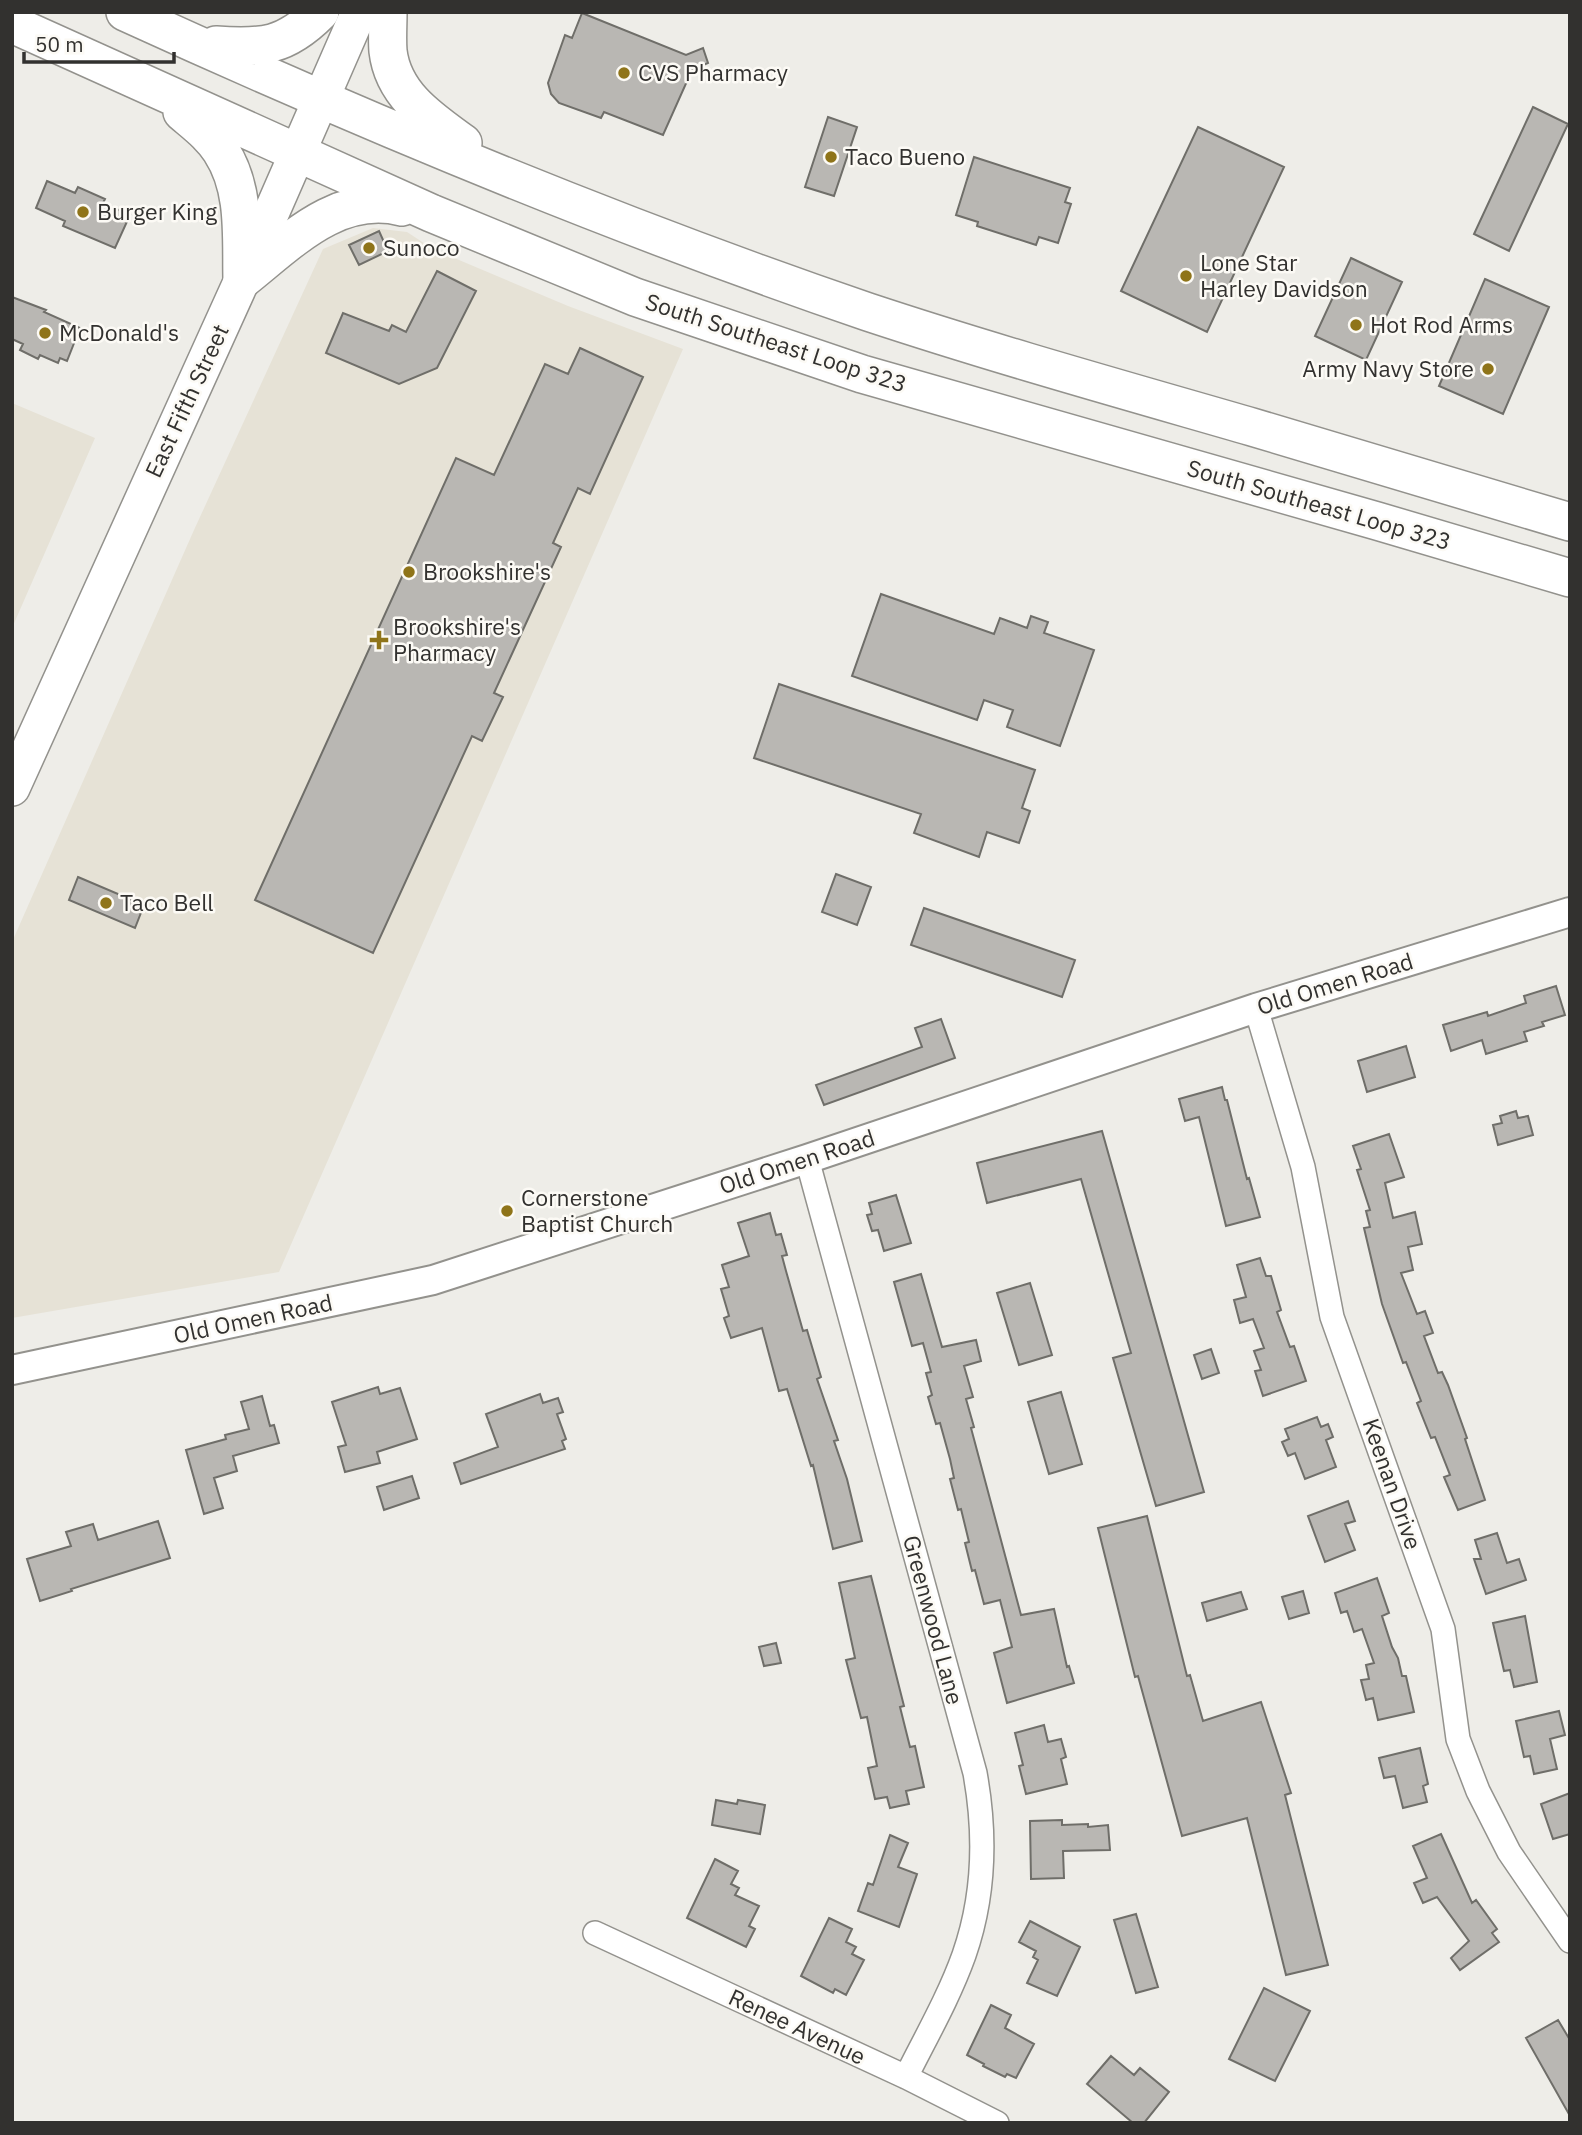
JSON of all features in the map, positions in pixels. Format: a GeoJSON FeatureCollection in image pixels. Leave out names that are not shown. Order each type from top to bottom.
{"type":"FeatureCollection","features":[{"type":"Feature","properties":{"kind":"highway"},"geometry":{"type":"LineString","coordinates":[[125,12],[321,99],[509,176],[695,250],[855,307],[1057,371],[1570,522]]}},
{"type":"Feature","properties":{"kind":"highway"},"geometry":{"type":"LineString","coordinates":[[194,44],[248,47],[275,44],[298,32],[320,12]]}},
{"type":"Feature","properties":{"kind":"highway"},"geometry":{"type":"LineString","coordinates":[[388,12],[388,51],[397,81],[405,94],[424,115],[509,176]]}},
{"type":"Feature","properties":{"kind":"highway","name":"South Southeast Loop 323"},"geometry":{"type":"LineString","coordinates":[[12,24],[431,213],[635,297],[788,351],[1570,578]]}},
{"type":"Feature","properties":{"kind":"highway"},"geometry":{"type":"LineString","coordinates":[[160,93],[210,136],[229,165],[241,214],[242,280]]}},
{"type":"Feature","properties":{"kind":"highway"},"geometry":{"type":"LineString","coordinates":[[242,280],[316,223],[343,209],[359,204],[391,204],[431,213]]}},
{"type":"Feature","properties":{"kind":"highway"},"geometry":{"type":"LineString","coordinates":[[1200,472],[1217,417]]}},
{"type":"Feature","properties":{"kind":"main road","name":"East Fifth Street"},"geometry":{"type":"LineString","coordinates":[[12,788],[242,280],[359,12]]}},
{"type":"Feature","properties":{"kind":"street","name":"Old Omen Road"},"geometry":{"type":"LineString","coordinates":[[12,1370],[433,1280],[807,1159],[1256,1008],[1570,912]]}},
{"type":"Feature","properties":{"kind":"street","name":"Keenan Drive"},"geometry":{"type":"LineString","coordinates":[[1256,1008],[1303,1167],[1332,1317],[1443,1629],[1458,1739],[1478,1791],[1509,1852],[1570,1941]]}},
{"type":"Feature","properties":{"kind":"street","name":"Greenwood Lane"},"geometry":{"type":"LineString","coordinates":[[807,1159],[975,1773],[981,1810],[983,1859],[977,1908],[967,1943],[944,2000],[906,2077]]}},
{"type":"Feature","properties":{"kind":"street","name":"Renee Avenue"},"geometry":{"type":"LineString","coordinates":[[596,1933],[906,2077],[997,2123]]}},
{"type":"Feature","properties":{"kind":"shaded area"},"geometry":{"type":"Polygon","coordinates":[[[373,228],[407,232],[433,249],[568,306],[683,349],[279,1272],[12,1318],[12,942],[194,530],[323,249],[373,228]]]}},
{"type":"Feature","properties":{"kind":"shaded area"},"geometry":{"type":"Polygon","coordinates":[[[12,403],[95,438],[12,628],[12,403]]]}},
{"type":"Feature","properties":{"kind":"building","name":"CVS Pharmacy"},"geometry":{"type":"Polygon","coordinates":[[[582,13],[686,55],[703,48],[708,63],[692,70],[663,135],[604,112],[601,118],[559,103],[551,94],[548,83],[565,35],[572,38],[582,13]]]}},
{"type":"Feature","properties":{"kind":"building"},"geometry":{"type":"Polygon","coordinates":[[[1533,107],[1568,124],[1509,251],[1474,234],[1533,107]]]}},
{"type":"Feature","properties":{"kind":"building","name":"Taco Bueno"},"geometry":{"type":"Polygon","coordinates":[[[828,117],[857,127],[834,196],[805,187],[828,117]]]}},
{"type":"Feature","properties":{"kind":"building"},"geometry":{"type":"Polygon","coordinates":[[[1198,127],[1284,167],[1207,332],[1121,291],[1198,127]]]}},
{"type":"Feature","properties":{"kind":"building"},"geometry":{"type":"Polygon","coordinates":[[[974,157],[1070,188],[1065,202],[1071,204],[1058,243],[1039,237],[1036,245],[977,226],[978,222],[956,215],[974,157]]]}},
{"type":"Feature","properties":{"kind":"building","name":"Burger King"},"geometry":{"type":"Polygon","coordinates":[[[47,181],[75,193],[78,187],[105,199],[103,203],[130,215],[115,248],[63,226],[65,221],[36,208],[47,181]]]}},
{"type":"Feature","properties":{"kind":"building","name":"Sunoco"},"geometry":{"type":"Polygon","coordinates":[[[379,231],[388,251],[359,265],[349,245],[379,231]]]}},
{"type":"Feature","properties":{"kind":"building"},"geometry":{"type":"Polygon","coordinates":[[[1351,258],[1402,282],[1366,360],[1315,336],[1351,258]]]}},
{"type":"Feature","properties":{"kind":"building"},"geometry":{"type":"Polygon","coordinates":[[[437,271],[476,291],[437,368],[399,384],[326,353],[343,313],[389,331],[392,325],[406,332],[437,271]]]}},
{"type":"Feature","properties":{"kind":"building"},"geometry":{"type":"Polygon","coordinates":[[[1485,279],[1549,307],[1503,414],[1439,386],[1485,279]]]}},
{"type":"Feature","properties":{"kind":"building","name":"McDonald's"},"geometry":{"type":"Polygon","coordinates":[[[12,297],[46,310],[44,312],[80,328],[67,361],[60,358],[58,363],[40,355],[38,359],[20,350],[23,344],[12,339],[12,297]]]}},
{"type":"Feature","properties":{"kind":"building"},"geometry":{"type":"Polygon","coordinates":[[[580,348],[643,377],[590,494],[578,488],[553,543],[561,547],[494,693],[503,697],[482,741],[472,736],[373,953],[255,900],[456,458],[494,475],[545,364],[568,374],[580,348]]]}},
{"type":"Feature","properties":{"kind":"building"},"geometry":{"type":"Polygon","coordinates":[[[881,594],[994,634],[1000,618],[1027,628],[1031,616],[1048,622],[1044,633],[1094,650],[1060,746],[1007,727],[1013,710],[984,700],[977,720],[852,676],[881,594]]]}},
{"type":"Feature","properties":{"kind":"building"},"geometry":{"type":"Polygon","coordinates":[[[779,684],[1035,770],[1022,808],[1030,811],[1019,843],[987,832],[979,857],[914,833],[921,814],[754,758],[779,684]]]}},
{"type":"Feature","properties":{"kind":"building"},"geometry":{"type":"Polygon","coordinates":[[[836,874],[871,887],[857,925],[822,912],[836,874]]]}},
{"type":"Feature","properties":{"kind":"building","name":"Taco Bell"},"geometry":{"type":"Polygon","coordinates":[[[78,877],[144,905],[135,928],[69,900],[78,877]]]}},
{"type":"Feature","properties":{"kind":"building"},"geometry":{"type":"Polygon","coordinates":[[[924,908],[1075,960],[1062,997],[911,945],[924,908]]]}},
{"type":"Feature","properties":{"kind":"building"},"geometry":{"type":"Polygon","coordinates":[[[1556,986],[1565,1015],[1542,1022],[1544,1026],[1524,1032],[1527,1041],[1486,1054],[1482,1040],[1451,1051],[1443,1025],[1487,1012],[1488,1016],[1526,1003],[1524,996],[1556,986]]]}},
{"type":"Feature","properties":{"kind":"building"},"geometry":{"type":"Polygon","coordinates":[[[941,1019],[955,1058],[824,1105],[816,1085],[922,1047],[915,1028],[941,1019]]]}},
{"type":"Feature","properties":{"kind":"building"},"geometry":{"type":"Polygon","coordinates":[[[1406,1046],[1415,1077],[1367,1092],[1358,1061],[1406,1046]]]}},
{"type":"Feature","properties":{"kind":"building"},"geometry":{"type":"Polygon","coordinates":[[[1222,1087],[1260,1217],[1226,1226],[1199,1117],[1185,1121],[1179,1099],[1222,1087]]]}},
{"type":"Feature","properties":{"kind":"building"},"geometry":{"type":"Polygon","coordinates":[[[1516,1111],[1518,1118],[1528,1116],[1533,1135],[1498,1145],[1493,1125],[1502,1123],[1500,1116],[1516,1111]]]}},
{"type":"Feature","properties":{"kind":"building"},"geometry":{"type":"Polygon","coordinates":[[[1102,1131],[1204,1492],[1156,1506],[1113,1358],[1131,1353],[1081,1179],[987,1203],[977,1163],[1102,1131]]]}},
{"type":"Feature","properties":{"kind":"building"},"geometry":{"type":"Polygon","coordinates":[[[1389,1134],[1404,1177],[1385,1183],[1393,1218],[1415,1212],[1422,1244],[1408,1247],[1413,1270],[1401,1273],[1417,1314],[1425,1311],[1433,1333],[1424,1336],[1438,1373],[1442,1372],[1448,1385],[1485,1500],[1458,1510],[1444,1477],[1450,1475],[1435,1437],[1431,1438],[1417,1403],[1421,1401],[1406,1362],[1403,1363],[1382,1304],[1364,1228],[1370,1227],[1366,1211],[1370,1210],[1357,1170],[1361,1169],[1353,1146],[1389,1134]]]}},
{"type":"Feature","properties":{"kind":"building"},"geometry":{"type":"Polygon","coordinates":[[[896,1195],[911,1243],[884,1251],[878,1230],[872,1231],[867,1215],[872,1214],[869,1203],[896,1195]]]}},
{"type":"Feature","properties":{"kind":"building"},"geometry":{"type":"Polygon","coordinates":[[[770,1213],[776,1235],[781,1234],[787,1255],[782,1256],[803,1331],[807,1330],[821,1377],[817,1379],[838,1440],[834,1441],[847,1479],[862,1541],[833,1549],[813,1465],[811,1466],[787,1389],[779,1391],[762,1328],[731,1338],[724,1318],[729,1316],[721,1289],[729,1287],[722,1265],[749,1256],[738,1223],[770,1213]]]}},
{"type":"Feature","properties":{"kind":"building"},"geometry":{"type":"Polygon","coordinates":[[[1260,1258],[1266,1276],[1271,1276],[1281,1310],[1277,1312],[1290,1347],[1294,1346],[1306,1381],[1263,1396],[1255,1371],[1261,1370],[1254,1351],[1264,1348],[1253,1319],[1240,1323],[1234,1300],[1246,1297],[1237,1265],[1260,1258]]]}},
{"type":"Feature","properties":{"kind":"building"},"geometry":{"type":"Polygon","coordinates":[[[921,1274],[942,1347],[976,1340],[981,1361],[964,1366],[973,1397],[966,1399],[974,1427],[971,1428],[1021,1615],[1054,1609],[1067,1667],[1069,1666],[1074,1683],[1007,1703],[994,1653],[1012,1647],[1000,1600],[984,1604],[975,1570],[972,1571],[965,1543],[969,1542],[950,1479],[954,1478],[950,1459],[940,1423],[936,1424],[928,1397],[932,1395],[926,1373],[931,1372],[923,1343],[912,1346],[894,1282],[921,1274]]]}},
{"type":"Feature","properties":{"kind":"building"},"geometry":{"type":"Polygon","coordinates":[[[1030,1283],[1052,1355],[1019,1365],[997,1293],[1030,1283]]]}},
{"type":"Feature","properties":{"kind":"building"},"geometry":{"type":"Polygon","coordinates":[[[1211,1349],[1219,1373],[1202,1379],[1194,1355],[1211,1349]]]}},
{"type":"Feature","properties":{"kind":"building"},"geometry":{"type":"Polygon","coordinates":[[[378,1387],[380,1394],[400,1388],[417,1439],[377,1452],[380,1463],[345,1472],[338,1447],[346,1445],[332,1402],[378,1387]]]}},
{"type":"Feature","properties":{"kind":"building"},"geometry":{"type":"Polygon","coordinates":[[[1061,1392],[1082,1464],[1049,1474],[1028,1402],[1061,1392]]]}},
{"type":"Feature","properties":{"kind":"building"},"geometry":{"type":"Polygon","coordinates":[[[540,1394],[543,1403],[558,1398],[563,1412],[557,1414],[566,1439],[562,1441],[565,1449],[461,1484],[454,1463],[498,1447],[486,1414],[540,1394]]]}},
{"type":"Feature","properties":{"kind":"building"},"geometry":{"type":"Polygon","coordinates":[[[262,1396],[270,1426],[274,1425],[279,1443],[233,1456],[237,1471],[214,1478],[223,1508],[204,1514],[186,1450],[226,1439],[225,1435],[249,1429],[241,1402],[262,1396]]]}},
{"type":"Feature","properties":{"kind":"building"},"geometry":{"type":"Polygon","coordinates":[[[1317,1417],[1321,1427],[1328,1424],[1333,1437],[1326,1440],[1336,1467],[1305,1479],[1295,1453],[1288,1456],[1282,1442],[1289,1439],[1285,1429],[1317,1417]]]}},
{"type":"Feature","properties":{"kind":"building"},"geometry":{"type":"Polygon","coordinates":[[[412,1476],[419,1498],[384,1510],[377,1487],[412,1476]]]}},
{"type":"Feature","properties":{"kind":"building"},"geometry":{"type":"Polygon","coordinates":[[[1348,1501],[1355,1521],[1345,1524],[1355,1550],[1325,1562],[1308,1516],[1348,1501]]]}},
{"type":"Feature","properties":{"kind":"building"},"geometry":{"type":"Polygon","coordinates":[[[1147,1516],[1187,1676],[1190,1675],[1203,1721],[1261,1702],[1291,1793],[1285,1795],[1328,1965],[1286,1975],[1247,1818],[1182,1836],[1138,1676],[1135,1677],[1098,1528],[1147,1516]]]}},
{"type":"Feature","properties":{"kind":"building"},"geometry":{"type":"Polygon","coordinates":[[[158,1521],[170,1558],[40,1601],[27,1559],[71,1546],[66,1532],[93,1524],[98,1540],[158,1521]]]}},
{"type":"Feature","properties":{"kind":"building"},"geometry":{"type":"Polygon","coordinates":[[[1497,1533],[1507,1563],[1519,1559],[1526,1580],[1486,1594],[1474,1559],[1481,1559],[1475,1540],[1497,1533]]]}},
{"type":"Feature","properties":{"kind":"building"},"geometry":{"type":"Polygon","coordinates":[[[871,1576],[904,1706],[900,1707],[910,1747],[915,1746],[924,1787],[906,1791],[909,1804],[890,1808],[887,1797],[875,1799],[868,1768],[877,1766],[867,1717],[861,1718],[846,1660],[855,1658],[839,1583],[871,1576]]]}},
{"type":"Feature","properties":{"kind":"building"},"geometry":{"type":"Polygon","coordinates":[[[1377,1578],[1389,1613],[1382,1616],[1402,1676],[1406,1676],[1414,1712],[1378,1720],[1373,1698],[1366,1700],[1361,1680],[1369,1679],[1366,1665],[1374,1663],[1362,1629],[1354,1632],[1347,1611],[1341,1613],[1335,1593],[1377,1578]]]}},
{"type":"Feature","properties":{"kind":"building"},"geometry":{"type":"Polygon","coordinates":[[[1303,1591],[1309,1613],[1289,1619],[1282,1597],[1303,1591]]]}},
{"type":"Feature","properties":{"kind":"building"},"geometry":{"type":"Polygon","coordinates":[[[1241,1592],[1247,1609],[1207,1621],[1202,1603],[1241,1592]]]}},
{"type":"Feature","properties":{"kind":"building"},"geometry":{"type":"Polygon","coordinates":[[[1525,1616],[1537,1682],[1514,1687],[1510,1670],[1504,1671],[1493,1623],[1525,1616]]]}},
{"type":"Feature","properties":{"kind":"building"},"geometry":{"type":"Polygon","coordinates":[[[776,1643],[781,1663],[764,1666],[759,1647],[776,1643]]]}},
{"type":"Feature","properties":{"kind":"building"},"geometry":{"type":"Polygon","coordinates":[[[1559,1711],[1565,1735],[1550,1739],[1557,1769],[1534,1774],[1530,1756],[1524,1757],[1516,1721],[1559,1711]]]}},
{"type":"Feature","properties":{"kind":"building"},"geometry":{"type":"Polygon","coordinates":[[[1044,1725],[1048,1742],[1061,1739],[1066,1757],[1061,1759],[1067,1784],[1026,1794],[1019,1766],[1023,1765],[1015,1733],[1044,1725]]]}},
{"type":"Feature","properties":{"kind":"building"},"geometry":{"type":"Polygon","coordinates":[[[1420,1748],[1428,1784],[1423,1786],[1427,1802],[1403,1808],[1395,1776],[1384,1778],[1379,1758],[1420,1748]]]}},
{"type":"Feature","properties":{"kind":"building"},"geometry":{"type":"Polygon","coordinates":[[[1570,1793],[1570,1834],[1553,1839],[1541,1804],[1570,1793]]]}},
{"type":"Feature","properties":{"kind":"building"},"geometry":{"type":"Polygon","coordinates":[[[716,1800],[737,1804],[738,1800],[765,1805],[760,1834],[712,1825],[716,1800]]]}},
{"type":"Feature","properties":{"kind":"building"},"geometry":{"type":"Polygon","coordinates":[[[1062,1820],[1062,1825],[1108,1825],[1110,1850],[1063,1851],[1064,1878],[1031,1879],[1030,1821],[1062,1820]]]}},
{"type":"Feature","properties":{"kind":"building"},"geometry":{"type":"Polygon","coordinates":[[[1441,1834],[1472,1903],[1476,1900],[1497,1929],[1492,1933],[1499,1942],[1460,1970],[1451,1958],[1469,1941],[1437,1897],[1423,1903],[1414,1883],[1427,1878],[1413,1846],[1441,1834]]]}},
{"type":"Feature","properties":{"kind":"building"},"geometry":{"type":"Polygon","coordinates":[[[890,1835],[908,1843],[898,1867],[917,1874],[899,1927],[858,1911],[868,1883],[873,1885],[890,1835]]]}},
{"type":"Feature","properties":{"kind":"building"},"geometry":{"type":"Polygon","coordinates":[[[715,1859],[738,1871],[731,1884],[739,1888],[735,1895],[759,1906],[749,1926],[755,1929],[746,1947],[687,1918],[715,1859]]]}},
{"type":"Feature","properties":{"kind":"building"},"geometry":{"type":"Polygon","coordinates":[[[1136,1914],[1158,1987],[1136,1993],[1114,1920],[1136,1914]]]}},
{"type":"Feature","properties":{"kind":"building"},"geometry":{"type":"Polygon","coordinates":[[[829,1918],[852,1929],[846,1942],[856,1947],[852,1954],[864,1960],[846,1995],[835,1989],[833,1993],[801,1976],[829,1918]]]}},
{"type":"Feature","properties":{"kind":"building"},"geometry":{"type":"Polygon","coordinates":[[[1030,1921],[1080,1947],[1057,1996],[1027,1983],[1038,1960],[1033,1957],[1036,1951],[1019,1942],[1030,1921]]]}},
{"type":"Feature","properties":{"kind":"building"},"geometry":{"type":"Polygon","coordinates":[[[1264,1988],[1310,2011],[1275,2081],[1229,2059],[1264,1988]]]}},
{"type":"Feature","properties":{"kind":"building"},"geometry":{"type":"Polygon","coordinates":[[[991,2005],[1011,2015],[1005,2028],[1034,2044],[1016,2078],[1007,2074],[1005,2077],[967,2055],[991,2005]]]}},
{"type":"Feature","properties":{"kind":"building"},"geometry":{"type":"Polygon","coordinates":[[[1558,2020],[1570,2040],[1570,2116],[1526,2038],[1558,2020]]]}},
{"type":"Feature","properties":{"kind":"building"},"geometry":{"type":"Polygon","coordinates":[[[1111,2056],[1134,2075],[1140,2068],[1169,2092],[1144,2123],[1133,2123],[1087,2084],[1111,2056]]]}},
{"type":"Feature","properties":{"kind":"place","name":"CVS Pharmacy"},"geometry":{"type":"Point","coordinates":[624,73]}},
{"type":"Feature","properties":{"kind":"place","name":"Taco Bueno"},"geometry":{"type":"Point","coordinates":[831,157]}},
{"type":"Feature","properties":{"kind":"place","name":"Burger King"},"geometry":{"type":"Point","coordinates":[83,212]}},
{"type":"Feature","properties":{"kind":"place","name":"Sunoco"},"geometry":{"type":"Point","coordinates":[369,248]}},
{"type":"Feature","properties":{"kind":"place","name":"Lone Star Harley Davidson"},"geometry":{"type":"Point","coordinates":[1186,276]}},
{"type":"Feature","properties":{"kind":"place","name":"Hot Rod Arms"},"geometry":{"type":"Point","coordinates":[1356,325]}},
{"type":"Feature","properties":{"kind":"place","name":"McDonald's"},"geometry":{"type":"Point","coordinates":[45,333]}},
{"type":"Feature","properties":{"kind":"place","name":"Army Navy Store"},"geometry":{"type":"Point","coordinates":[1488,369]}},
{"type":"Feature","properties":{"kind":"place","name":"Brookshire's"},"geometry":{"type":"Point","coordinates":[409,572]}},
{"type":"Feature","properties":{"kind":"place","name":"Brookshire's Pharmacy"},"geometry":{"type":"Point","coordinates":[379,640]}},
{"type":"Feature","properties":{"kind":"place","name":"Taco Bell"},"geometry":{"type":"Point","coordinates":[106,903]}},
{"type":"Feature","properties":{"kind":"place","name":"Cornerstone Baptist Church"},"geometry":{"type":"Point","coordinates":[507,1211]}}]}
